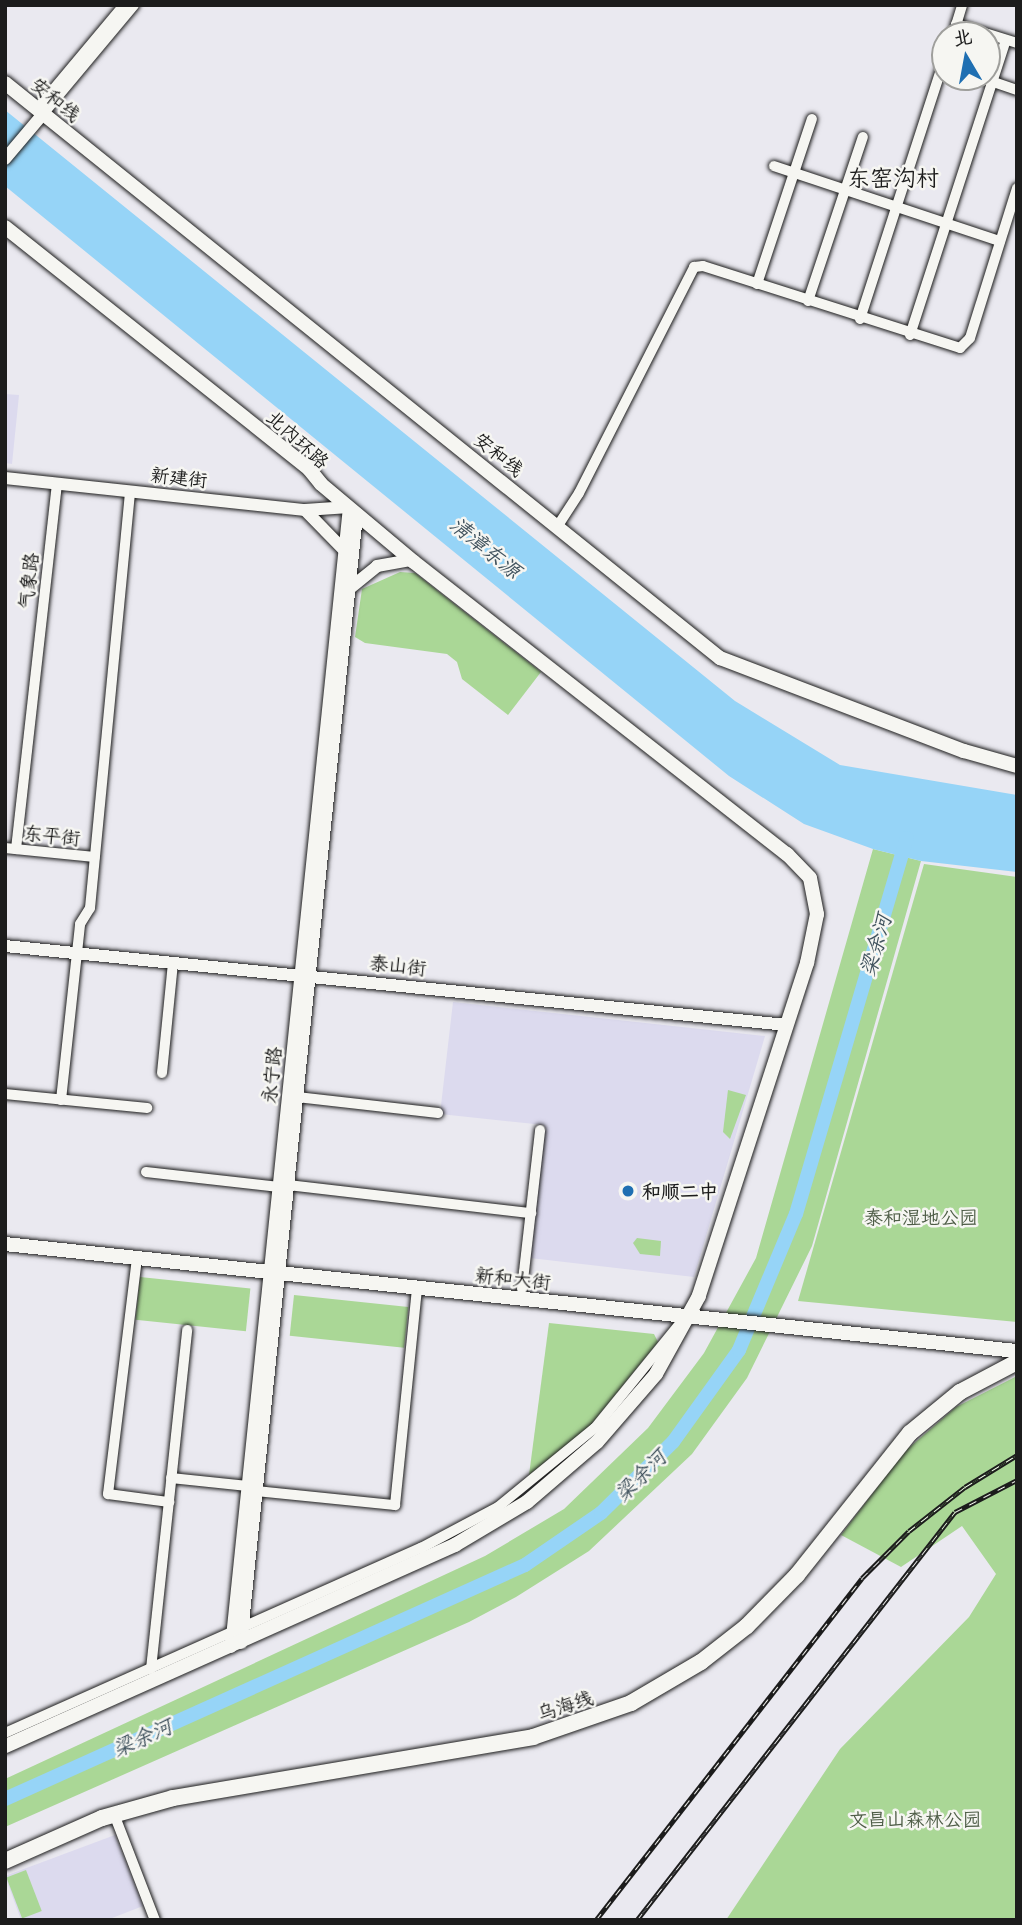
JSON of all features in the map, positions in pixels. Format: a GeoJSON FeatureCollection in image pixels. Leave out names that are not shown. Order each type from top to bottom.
{"type":"FeatureCollection","features":[{"type":"Feature","properties":{"kind":"highway","name":"乌海线"},"geometry":{"type":"LineString","coordinates":[[5,1861],[114,1814],[190,1794],[533,1737],[631,1703],[701,1662],[747,1626],[797,1575],[910,1433],[960,1392],[1017,1362]]}},
{"type":"Feature","properties":{"kind":"main road","name":"安和线"},"geometry":{"type":"LineString","coordinates":[[5,83],[703,645],[737,667],[964,751],[1017,766]]}},
{"type":"Feature","properties":{"kind":"main road","name":"北内环路"},"geometry":{"type":"LineString","coordinates":[[5,227],[299,460],[321,484]]}},
{"type":"Feature","properties":{"kind":"main road","name":"北内环路"},"geometry":{"type":"LineString","coordinates":[[5,239],[301,474],[321,484]]}},
{"type":"Feature","properties":{"kind":"main road"},"geometry":{"type":"LineString","coordinates":[[5,1746],[237,1638],[455,1545],[527,1502],[619,1419],[656,1374],[692,1311],[787,1025],[817,914],[808,874],[482,611],[411,560],[321,484]]}},
{"type":"Feature","properties":{"kind":"main road","name":"新和大街"},"geometry":{"type":"LineString","coordinates":[[5,1235],[417,1287],[1017,1342]]}},
{"type":"Feature","properties":{"kind":"main road","name":"新和大街"},"geometry":{"type":"LineString","coordinates":[[5,1244],[137,1258],[523,1289],[692,1311]]}},
{"type":"Feature","properties":{"kind":"main road","name":"新和大街"},"geometry":{"type":"LineString","coordinates":[[784,1321],[1017,1352]]}},
{"type":"Feature","properties":{"kind":"street"},"geometry":{"type":"LineString","coordinates":[[5,159],[124,5]]}},
{"type":"Feature","properties":{"kind":"street"},"geometry":{"type":"LineString","coordinates":[[40,111],[134,5]]}},
{"type":"Feature","properties":{"kind":"street"},"geometry":{"type":"LineString","coordinates":[[1001,38],[1017,43]]}},
{"type":"Feature","properties":{"kind":"street"},"geometry":{"type":"LineString","coordinates":[[1001,55],[1006,40]]}},
{"type":"Feature","properties":{"kind":"street"},"geometry":{"type":"LineString","coordinates":[[860,318],[935,91]]}},
{"type":"Feature","properties":{"kind":"street"},"geometry":{"type":"LineString","coordinates":[[910,335],[989,91]]}},
{"type":"Feature","properties":{"kind":"street"},"geometry":{"type":"LineString","coordinates":[[757,284],[813,118]]}},
{"type":"Feature","properties":{"kind":"street"},"geometry":{"type":"LineString","coordinates":[[5,147],[24,131]]}},
{"type":"Feature","properties":{"kind":"street"},"geometry":{"type":"LineString","coordinates":[[808,301],[863,136]]}},
{"type":"Feature","properties":{"kind":"street"},"geometry":{"type":"LineString","coordinates":[[774,166],[1000,241]]}},
{"type":"Feature","properties":{"kind":"street"},"geometry":{"type":"LineString","coordinates":[[557,527],[579,493],[691,272],[703,266],[952,349],[965,345],[1017,188]]}},
{"type":"Feature","properties":{"kind":"street","name":"新建街"},"geometry":{"type":"LineString","coordinates":[[5,478],[305,510],[353,511]]}},
{"type":"Feature","properties":{"kind":"street","name":"气象路"},"geometry":{"type":"LineString","coordinates":[[11,849],[57,484]]}},
{"type":"Feature","properties":{"kind":"street"},"geometry":{"type":"LineString","coordinates":[[61,1100],[80,924],[90,908],[130,491]]}},
{"type":"Feature","properties":{"kind":"street"},"geometry":{"type":"LineString","coordinates":[[305,510],[344,550]]}},
{"type":"Feature","properties":{"kind":"street","name":"永宁路"},"geometry":{"type":"LineString","coordinates":[[283,1186],[297,1097],[305,976],[344,550],[353,511]]}},
{"type":"Feature","properties":{"kind":"street","name":"永宁路"},"geometry":{"type":"LineString","coordinates":[[237,1638],[305,976],[349,590],[353,511]]}},
{"type":"Feature","properties":{"kind":"street"},"geometry":{"type":"LineString","coordinates":[[349,590],[377,566],[411,560]]}},
{"type":"Feature","properties":{"kind":"street","name":"东平街"},"geometry":{"type":"LineString","coordinates":[[11,849],[95,857]]}},
{"type":"Feature","properties":{"kind":"street","name":"泰山街"},"geometry":{"type":"LineString","coordinates":[[5,947],[787,1025]]}},
{"type":"Feature","properties":{"kind":"street"},"geometry":{"type":"LineString","coordinates":[[162,1073],[173,963]]}},
{"type":"Feature","properties":{"kind":"street"},"geometry":{"type":"LineString","coordinates":[[5,1094],[147,1108]]}},
{"type":"Feature","properties":{"kind":"street"},"geometry":{"type":"LineString","coordinates":[[297,1097],[438,1113]]}},
{"type":"Feature","properties":{"kind":"street"},"geometry":{"type":"LineString","coordinates":[[523,1289],[540,1130]]}},
{"type":"Feature","properties":{"kind":"street"},"geometry":{"type":"LineString","coordinates":[[146,1172],[531,1213]]}},
{"type":"Feature","properties":{"kind":"street"},"geometry":{"type":"LineString","coordinates":[[137,1258],[108,1494],[169,1502]]}},
{"type":"Feature","properties":{"kind":"street"},"geometry":{"type":"LineString","coordinates":[[171,1478],[395,1505],[417,1287]]}},
{"type":"Feature","properties":{"kind":"street"},"geometry":{"type":"LineString","coordinates":[[151,1669],[187,1330]]}},
{"type":"Feature","properties":{"kind":"street"},"geometry":{"type":"LineString","coordinates":[[5,1733],[151,1669],[237,1638]]}},
{"type":"Feature","properties":{"kind":"street"},"geometry":{"type":"LineString","coordinates":[[114,1814],[155,1920]]}},
{"type":"Feature","properties":{"kind":"shaded area"},"geometry":{"type":"Polygon","coordinates":[[[5,394],[19,395],[12,464],[5,463],[5,394]]]}},
{"type":"Feature","properties":{"kind":"shaded area","name":"和顺二中"},"geometry":{"type":"Polygon","coordinates":[[[453,1002],[765,1036],[694,1277],[530,1258],[544,1125],[440,1114],[453,1002]]]}},
{"type":"Feature","properties":{"kind":"shaded area"},"geometry":{"type":"Polygon","coordinates":[[[115,1835],[143,1906],[107,1920],[21,1920],[5,1876],[115,1835]]]}},
{"type":"Feature","properties":{"kind":"green space"},"geometry":{"type":"Polygon","coordinates":[[[400,572],[415,573],[541,672],[508,715],[462,679],[457,662],[447,654],[365,643],[355,637],[362,589],[400,572]]]}},
{"type":"Feature","properties":{"kind":"green space"},"geometry":{"type":"Polygon","coordinates":[[[873,849],[921,861],[812,1246],[747,1378],[692,1454],[589,1551],[516,1597],[469,1622],[5,1827],[5,1779],[485,1556],[564,1509],[648,1428],[704,1353],[756,1258],[873,849]]]}},
{"type":"Feature","properties":{"kind":"green space","name":"泰和湿地公园"},"geometry":{"type":"Polygon","coordinates":[[[924,864],[1017,877],[1017,1322],[798,1301],[924,864]]]}},
{"type":"Feature","properties":{"kind":"green space"},"geometry":{"type":"Polygon","coordinates":[[[728,1090],[746,1095],[730,1139],[723,1132],[728,1090]]]}},
{"type":"Feature","properties":{"kind":"green space"},"geometry":{"type":"Polygon","coordinates":[[[637,1238],[661,1241],[660,1256],[640,1254],[633,1243],[637,1238]]]}},
{"type":"Feature","properties":{"kind":"green space"},"geometry":{"type":"Polygon","coordinates":[[[140,1277],[250,1289],[246,1331],[136,1320],[140,1277]]]}},
{"type":"Feature","properties":{"kind":"green space"},"geometry":{"type":"Polygon","coordinates":[[[294,1295],[408,1307],[404,1348],[290,1336],[294,1295]]]}},
{"type":"Feature","properties":{"kind":"green space"},"geometry":{"type":"Polygon","coordinates":[[[549,1323],[654,1334],[658,1342],[590,1426],[529,1475],[549,1323]]]}},
{"type":"Feature","properties":{"kind":"green space","name":"文昌山森林公园"},"geometry":{"type":"Polygon","coordinates":[[[1017,1376],[1017,1920],[726,1920],[840,1749],[969,1617],[996,1574],[962,1526],[901,1567],[841,1535],[904,1452],[956,1407],[1017,1376]]]}},
{"type":"Feature","properties":{"kind":"green space"},"geometry":{"type":"Polygon","coordinates":[[[26,1870],[42,1911],[22,1919],[6,1878],[26,1870]]]}},
{"type":"Feature","properties":{"kind":"water","name":"清漳东源"},"geometry":{"type":"Polygon","coordinates":[[[5,110],[735,701],[840,765],[1017,795],[1017,872],[921,861],[873,849],[804,824],[729,776],[5,186],[5,110]]]}},
{"type":"Feature","properties":{"kind":"waterway","name":"梁余河"},"geometry":{"type":"LineString","coordinates":[[5,1799],[525,1565],[601,1513],[673,1442],[739,1350],[796,1214],[907,838]]}},
{"type":"Feature","properties":{"kind":"railway"},"geometry":{"type":"LineString","coordinates":[[596,1920],[862,1578],[909,1531],[965,1487],[1017,1455]]}},
{"type":"Feature","properties":{"kind":"railway"},"geometry":{"type":"LineString","coordinates":[[637,1920],[955,1512],[1017,1480]]}},
{"type":"Feature","properties":{"kind":"place","name":"和顺二中"},"geometry":{"type":"Point","coordinates":[628,1191]}},
{"type":"Feature","properties":{"kind":"district","name":"东窑沟村"},"geometry":{"type":"Point","coordinates":[893,177]}}]}
